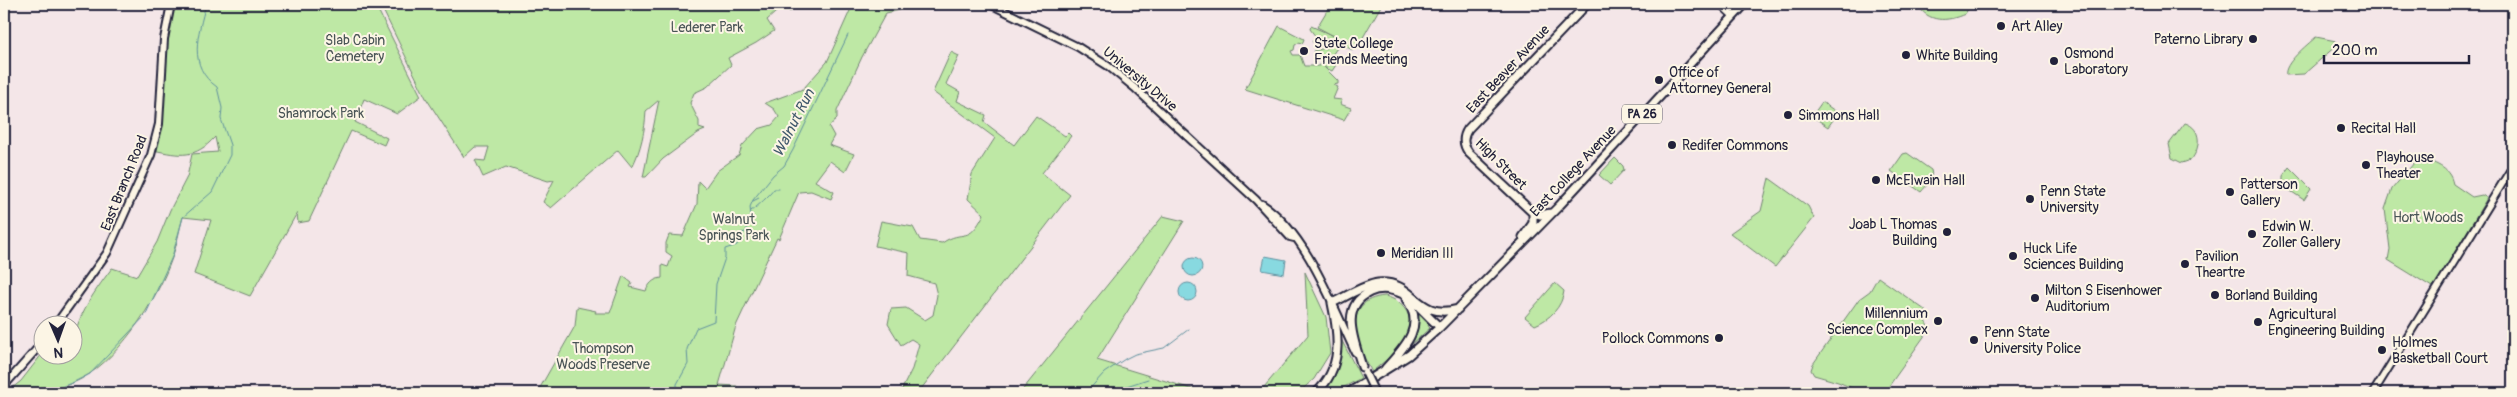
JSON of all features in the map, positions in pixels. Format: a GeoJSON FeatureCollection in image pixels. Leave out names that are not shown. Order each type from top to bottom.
{"type":"FeatureCollection","features":[{"type":"Feature","properties":{"kind":"main road","name":"East Branch Road"},"geometry":{"type":"LineString","coordinates":[[63,314],[107,253],[153,150],[159,124],[164,39],[171,4]]}},
{"type":"Feature","properties":{"kind":"main road","name":"University Drive"},"geometry":{"type":"LineString","coordinates":[[990,4],[1058,36],[1099,60],[1136,89],[1279,219],[1293,234],[1310,260],[1375,393]]}},
{"type":"Feature","properties":{"kind":"main road","name":"East Beaver Avenue"},"geometry":{"type":"LineString","coordinates":[[1468,129],[1587,4]]}},
{"type":"Feature","properties":{"kind":"main road","name":"East College Avenue"},"geometry":{"type":"LineString","coordinates":[[1348,393],[1375,378],[1409,355],[1459,309],[1552,213],[1745,4]]}},
{"type":"Feature","properties":{"kind":"main road","name":"High Street"},"geometry":{"type":"LineString","coordinates":[[1468,129],[1464,141],[1469,153],[1533,213]]}},
{"type":"Feature","properties":{"kind":"main road"},"geometry":{"type":"LineString","coordinates":[[2373,393],[2513,166]]}},
{"type":"Feature","properties":{"kind":"main road","name":"East College Avenue"},"geometry":{"type":"LineString","coordinates":[[1521,245],[1523,237],[1533,223],[1533,213]]}},
{"type":"Feature","properties":{"kind":"main road"},"geometry":{"type":"LineString","coordinates":[[1533,213],[1540,215],[1552,213]]}},
{"type":"Feature","properties":{"kind":"main road"},"geometry":{"type":"LineString","coordinates":[[1316,393],[1332,371],[1338,352],[1337,325],[1332,303],[1368,286],[1384,283],[1405,290],[1430,310],[1444,312],[1459,309]]}},
{"type":"Feature","properties":{"kind":"main road"},"geometry":{"type":"LineString","coordinates":[[1363,369],[1351,328],[1353,308],[1362,297],[1374,290],[1385,289],[1398,292],[1409,298],[1440,327]]}},
{"type":"Feature","properties":{"kind":"main road"},"geometry":{"type":"LineString","coordinates":[[1375,378],[1400,352],[1413,332],[1415,320],[1413,310],[1398,292]]}},
{"type":"Feature","properties":{"kind":"main road"},"geometry":{"type":"LineString","coordinates":[[4,386],[32,354]]}},
{"type":"Feature","properties":{"kind":"street"},"geometry":{"type":"LineString","coordinates":[[1720,4],[1733,16]]}},
{"type":"Feature","properties":{"kind":"green space"},"geometry":{"type":"Polygon","coordinates":[[[171,4],[375,4],[421,96],[397,114],[364,99],[355,122],[387,138],[384,145],[351,131],[309,221],[298,223],[297,213],[250,296],[194,274],[211,220],[183,217],[174,253],[156,293],[133,330],[104,362],[89,374],[65,386],[40,391],[6,393],[21,381],[34,364],[82,364],[82,315],[97,288],[112,268],[137,276],[157,242],[170,210],[187,177],[192,154],[218,152],[215,137],[201,149],[187,154],[172,154],[153,150],[164,39],[171,4]]]}},
{"type":"Feature","properties":{"kind":"green space","name":"Lederer Park"},"geometry":{"type":"Polygon","coordinates":[[[380,4],[797,4],[790,12],[784,5],[767,20],[774,31],[728,58],[731,65],[707,87],[694,93],[690,103],[699,121],[699,128],[705,130],[698,133],[663,159],[646,177],[643,177],[659,100],[646,111],[642,140],[632,167],[618,150],[551,208],[543,202],[554,180],[548,181],[506,167],[483,177],[475,160],[485,161],[489,147],[475,147],[464,157],[426,98],[380,4]]]}},
{"type":"Feature","properties":{"kind":"green space","name":"Walnut Springs Park"},"geometry":{"type":"Polygon","coordinates":[[[853,4],[901,4],[900,10],[886,13],[862,57],[837,111],[837,118],[829,127],[834,136],[829,145],[854,154],[845,172],[830,161],[815,181],[834,192],[831,199],[811,191],[799,192],[779,239],[777,238],[736,326],[719,385],[737,386],[734,393],[537,393],[575,326],[577,307],[596,311],[595,313],[610,313],[623,276],[632,283],[630,287],[646,291],[652,282],[662,278],[662,265],[668,267],[672,256],[666,252],[666,243],[669,235],[683,236],[697,204],[698,181],[705,188],[717,171],[739,155],[742,146],[758,129],[772,125],[779,117],[774,109],[765,103],[803,89],[827,62],[853,4]]]}},
{"type":"Feature","properties":{"kind":"green space"},"geometry":{"type":"Polygon","coordinates":[[[1331,4],[1382,4],[1357,48],[1354,47],[1353,50],[1340,44],[1329,59],[1336,65],[1332,71],[1324,67],[1338,81],[1338,84],[1333,85],[1338,87],[1333,99],[1342,100],[1340,104],[1351,108],[1344,120],[1245,89],[1279,26],[1304,39],[1302,44],[1300,42],[1295,45],[1294,50],[1291,51],[1293,55],[1300,55],[1304,66],[1320,66],[1321,61],[1313,51],[1326,48],[1331,43],[1328,38],[1312,42],[1316,37],[1310,29],[1311,26],[1334,36],[1317,27],[1331,4]]]}},
{"type":"Feature","properties":{"kind":"green space"},"geometry":{"type":"Polygon","coordinates":[[[1917,4],[1971,4],[1965,14],[1958,17],[1938,19],[1927,15],[1917,4]]]}},
{"type":"Feature","properties":{"kind":"green space"},"geometry":{"type":"Polygon","coordinates":[[[2316,37],[2336,41],[2337,45],[2304,74],[2286,75],[2292,60],[2316,37]]]}},
{"type":"Feature","properties":{"kind":"green space"},"geometry":{"type":"Polygon","coordinates":[[[951,52],[959,56],[946,84],[960,92],[957,101],[986,115],[984,122],[1014,145],[1036,116],[1065,136],[1068,133],[1071,136],[1042,173],[1070,195],[918,393],[900,393],[912,369],[919,344],[911,339],[901,345],[888,324],[891,309],[906,308],[925,320],[933,315],[937,295],[934,283],[908,276],[909,253],[875,246],[881,221],[913,227],[920,240],[942,243],[974,230],[984,214],[968,199],[972,174],[995,138],[933,92],[951,52]]]}},
{"type":"Feature","properties":{"kind":"green space"},"geometry":{"type":"Polygon","coordinates":[[[1822,102],[1838,113],[1828,127],[1812,116],[1822,102]]]}},
{"type":"Feature","properties":{"kind":"green space"},"geometry":{"type":"Polygon","coordinates":[[[2185,123],[2195,129],[2198,144],[2191,160],[2182,163],[2172,158],[2169,144],[2185,123]]]}},
{"type":"Feature","properties":{"kind":"green space"},"geometry":{"type":"Polygon","coordinates":[[[1907,153],[1931,170],[1930,179],[1921,192],[1891,171],[1903,154],[1907,153]]]}},
{"type":"Feature","properties":{"kind":"green space","name":"Hort Woods"},"geometry":{"type":"Polygon","coordinates":[[[2420,156],[2444,169],[2453,184],[2472,197],[2482,195],[2487,198],[2437,282],[2432,287],[2388,260],[2390,249],[2385,209],[2392,189],[2420,156]]]}},
{"type":"Feature","properties":{"kind":"green space"},"geometry":{"type":"Polygon","coordinates":[[[1615,158],[1623,166],[1624,170],[1610,185],[1599,175],[1615,158]]]}},
{"type":"Feature","properties":{"kind":"green space"},"geometry":{"type":"Polygon","coordinates":[[[2289,167],[2311,189],[2304,200],[2283,186],[2283,176],[2289,167]]]}},
{"type":"Feature","properties":{"kind":"green space"},"geometry":{"type":"Polygon","coordinates":[[[1769,178],[1808,206],[1814,218],[1775,267],[1730,233],[1761,211],[1769,178]]]}},
{"type":"Feature","properties":{"kind":"green space"},"geometry":{"type":"Polygon","coordinates":[[[1163,216],[1184,221],[1097,360],[1205,393],[1020,393],[1163,216]]]}},
{"type":"Feature","properties":{"kind":"green space"},"geometry":{"type":"Polygon","coordinates":[[[1305,272],[1326,317],[1330,353],[1314,379],[1298,393],[1259,393],[1308,335],[1305,272]]]}},
{"type":"Feature","properties":{"kind":"green space"},"geometry":{"type":"Polygon","coordinates":[[[1878,277],[1925,310],[1928,331],[1884,393],[1864,393],[1838,382],[1814,375],[1811,370],[1813,364],[1859,299],[1870,291],[1878,277]]]}},
{"type":"Feature","properties":{"kind":"green space"},"geometry":{"type":"Polygon","coordinates":[[[1555,283],[1564,291],[1561,302],[1550,316],[1535,325],[1525,317],[1555,283]]]}},
{"type":"Feature","properties":{"kind":"green space"},"geometry":{"type":"Polygon","coordinates":[[[1385,296],[1392,298],[1403,306],[1409,318],[1409,331],[1399,347],[1372,372],[1357,338],[1357,315],[1361,306],[1371,299],[1385,296]]]}},
{"type":"Feature","properties":{"kind":"green space"},"geometry":{"type":"Polygon","coordinates":[[[1414,307],[1430,322],[1428,326],[1430,328],[1403,352],[1416,331],[1414,307]]]}},
{"type":"Feature","properties":{"kind":"green space"},"geometry":{"type":"Polygon","coordinates":[[[1341,339],[1361,378],[1333,393],[1322,393],[1337,368],[1341,339]]]}},
{"type":"Feature","properties":{"kind":"water"},"geometry":{"type":"Polygon","coordinates":[[[1265,256],[1286,260],[1284,274],[1262,270],[1265,256]]]}},
{"type":"Feature","properties":{"kind":"water"},"geometry":{"type":"Polygon","coordinates":[[[1193,258],[1199,261],[1202,267],[1199,273],[1193,276],[1187,273],[1184,267],[1187,261],[1193,258]]]}},
{"type":"Feature","properties":{"kind":"water"},"geometry":{"type":"Polygon","coordinates":[[[1188,283],[1194,286],[1197,292],[1194,298],[1188,301],[1182,298],[1179,292],[1182,286],[1188,283]]]}},
{"type":"Feature","properties":{"kind":"waterway"},"geometry":{"type":"LineString","coordinates":[[37,393],[41,390],[59,388],[90,374],[145,316],[172,257],[183,217],[212,192],[230,155],[230,145],[221,119],[222,108],[217,87],[208,79],[198,60],[198,38],[206,4]]}},
{"type":"Feature","properties":{"kind":"waterway","name":"Walnut Run"},"geometry":{"type":"LineString","coordinates":[[677,393],[677,384],[688,364],[687,349],[696,328],[714,321],[716,284],[725,258],[725,249],[737,245],[741,233],[746,232],[753,200],[773,175],[784,166],[848,35]]}},
{"type":"Feature","properties":{"kind":"waterway"},"geometry":{"type":"LineString","coordinates":[[751,211],[774,189],[779,189]]}},
{"type":"Feature","properties":{"kind":"waterway","name":"Walnut Run"},"geometry":{"type":"LineString","coordinates":[[753,201],[759,198]]}},
{"type":"Feature","properties":{"kind":"waterway"},"geometry":{"type":"LineString","coordinates":[[1086,393],[1104,373],[1125,359],[1135,354],[1164,348],[1189,329]]}},
{"type":"Feature","properties":{"kind":"waterway"},"geometry":{"type":"LineString","coordinates":[[1105,393],[1148,379]]}},
{"type":"Feature","properties":{"kind":"place","name":"Art Alley"},"geometry":{"type":"Point","coordinates":[2001,26]}},
{"type":"Feature","properties":{"kind":"place","name":"Paterno Library"},"geometry":{"type":"Point","coordinates":[2253,39]}},
{"type":"Feature","properties":{"kind":"place","name":"State College Friends Meeting"},"geometry":{"type":"Point","coordinates":[1304,51]}},
{"type":"Feature","properties":{"kind":"place","name":"White Building"},"geometry":{"type":"Point","coordinates":[1906,55]}},
{"type":"Feature","properties":{"kind":"place","name":"Osmond Laboratory"},"geometry":{"type":"Point","coordinates":[2054,61]}},
{"type":"Feature","properties":{"kind":"place","name":"Office of Attorney General"},"geometry":{"type":"Point","coordinates":[1659,80]}},
{"type":"Feature","properties":{"kind":"place","name":"Simmons Hall"},"geometry":{"type":"Point","coordinates":[1788,115]}},
{"type":"Feature","properties":{"kind":"place","name":"Recital Hall"},"geometry":{"type":"Point","coordinates":[2341,128]}},
{"type":"Feature","properties":{"kind":"place","name":"Redifer Commons"},"geometry":{"type":"Point","coordinates":[1672,145]}},
{"type":"Feature","properties":{"kind":"place","name":"Playhouse Theater"},"geometry":{"type":"Point","coordinates":[2366,165]}},
{"type":"Feature","properties":{"kind":"place","name":"McElwain Hall"},"geometry":{"type":"Point","coordinates":[1876,180]}},
{"type":"Feature","properties":{"kind":"place","name":"Patterson Gallery"},"geometry":{"type":"Point","coordinates":[2230,192]}},
{"type":"Feature","properties":{"kind":"place","name":"Penn State University"},"geometry":{"type":"Point","coordinates":[2030,199]}},
{"type":"Feature","properties":{"kind":"place","name":"Joab L Thomas Building"},"geometry":{"type":"Point","coordinates":[1947,232]}},
{"type":"Feature","properties":{"kind":"place","name":"Edwin W. Zoller Gallery"},"geometry":{"type":"Point","coordinates":[2252,234]}},
{"type":"Feature","properties":{"kind":"place","name":"Meridian III"},"geometry":{"type":"Point","coordinates":[1381,253]}},
{"type":"Feature","properties":{"kind":"place","name":"Huck Life Sciences Building"},"geometry":{"type":"Point","coordinates":[2013,256]}},
{"type":"Feature","properties":{"kind":"place","name":"Pavilion Theartre"},"geometry":{"type":"Point","coordinates":[2185,264]}},
{"type":"Feature","properties":{"kind":"place","name":"Borland Building"},"geometry":{"type":"Point","coordinates":[2215,295]}},
{"type":"Feature","properties":{"kind":"place","name":"Milton S Eisenhower Auditorium"},"geometry":{"type":"Point","coordinates":[2035,298]}},
{"type":"Feature","properties":{"kind":"place","name":"Millennium Science Complex"},"geometry":{"type":"Point","coordinates":[1938,321]}},
{"type":"Feature","properties":{"kind":"place","name":"Agricultural Engineering Building"},"geometry":{"type":"Point","coordinates":[2258,322]}},
{"type":"Feature","properties":{"kind":"place","name":"Pollock Commons"},"geometry":{"type":"Point","coordinates":[1719,338]}},
{"type":"Feature","properties":{"kind":"place","name":"Penn State University Police"},"geometry":{"type":"Point","coordinates":[1974,340]}},
{"type":"Feature","properties":{"kind":"place","name":"Holmes Basketball Court"},"geometry":{"type":"Point","coordinates":[2382,350]}},
{"type":"Feature","properties":{"kind":"park label","name":"Slab Cabin Cemetery"},"geometry":{"type":"Point","coordinates":[355,48]}},
{"type":"Feature","properties":{"kind":"park label","name":"Shamrock Park"},"geometry":{"type":"Point","coordinates":[321,113]}},
{"type":"Feature","properties":{"kind":"park label","name":"Thompson Woods Preserve"},"geometry":{"type":"Point","coordinates":[603,356]}}]}
